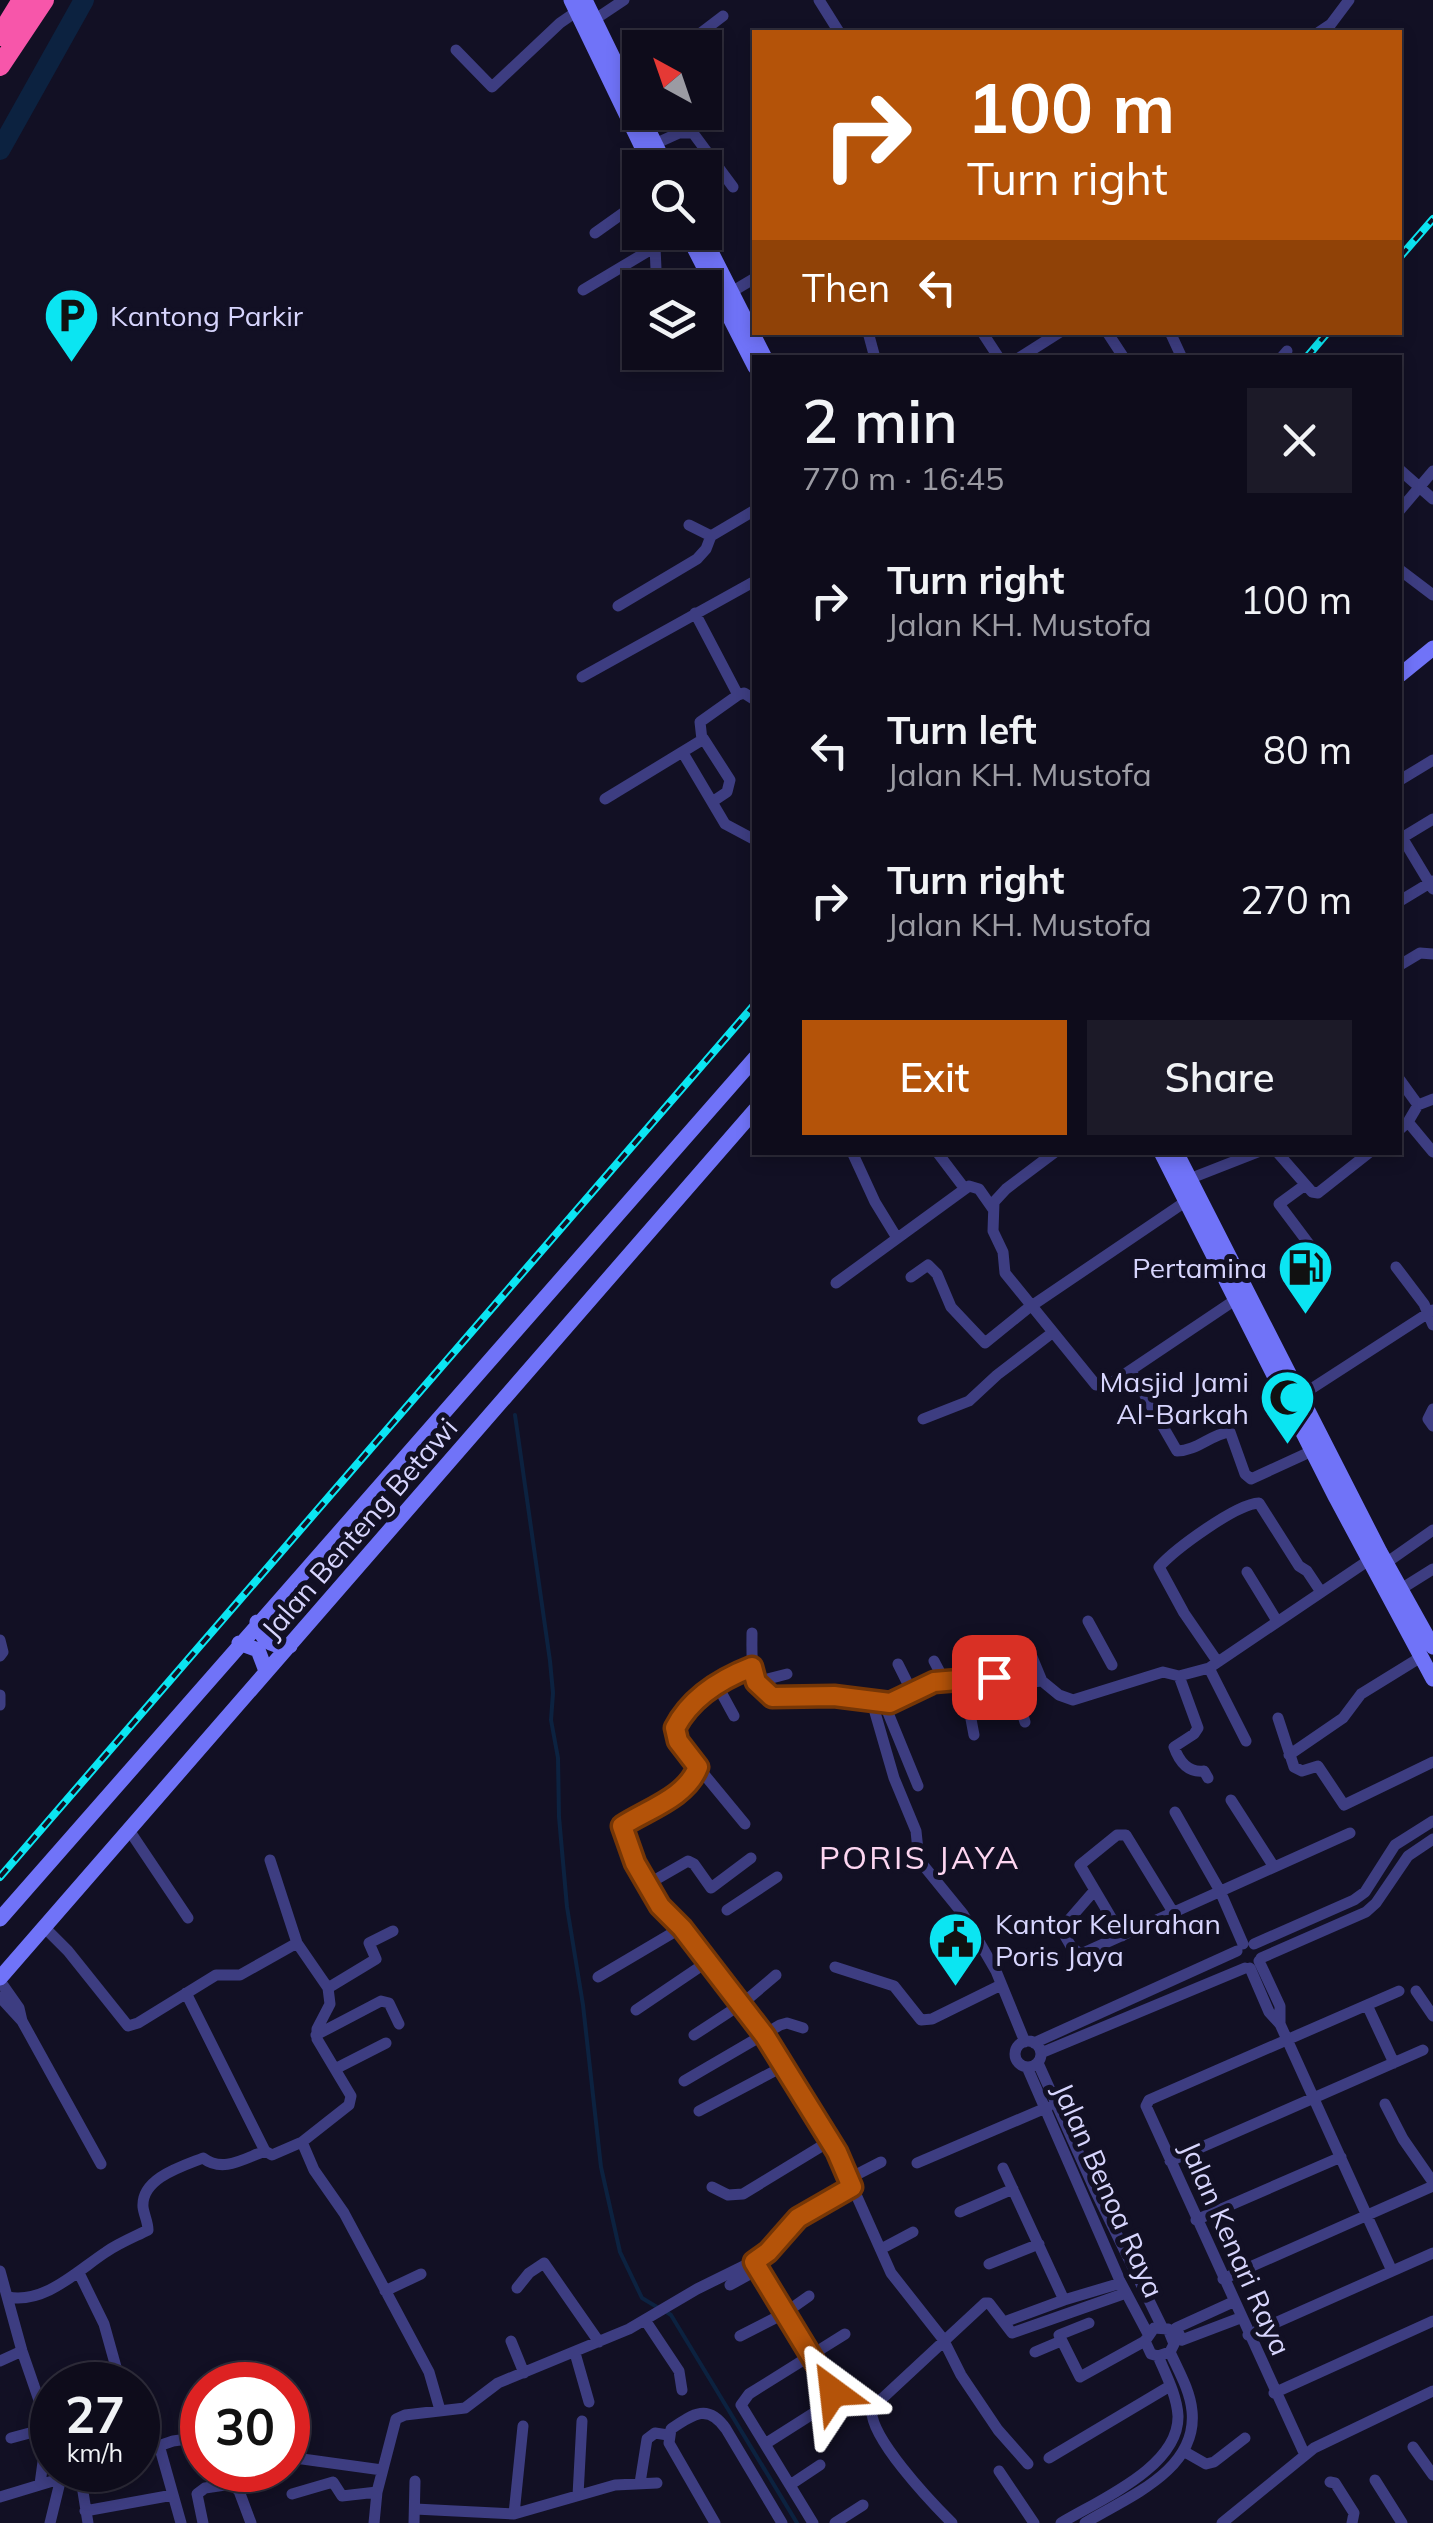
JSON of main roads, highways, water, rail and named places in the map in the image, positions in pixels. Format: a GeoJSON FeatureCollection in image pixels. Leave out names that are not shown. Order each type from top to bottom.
{"type":"FeatureCollection","features":[{"type":"Feature","properties":{"kind":"highway"},"geometry":{"type":"LineString","coordinates":[[0,36],[22,0]]}},
{"type":"Feature","properties":{"kind":"highway"},"geometry":{"type":"LineString","coordinates":[[0,66],[44,0]]}},
{"type":"Feature","properties":{"kind":"main road"},"geometry":{"type":"LineString","coordinates":[[582,12],[649,150]]}},
{"type":"Feature","properties":{"kind":"main road"},"geometry":{"type":"LineString","coordinates":[[648,146],[651,150]]}},
{"type":"Feature","properties":{"kind":"main road"},"geometry":{"type":"LineString","coordinates":[[695,250],[727,294],[763,355]]}},
{"type":"Feature","properties":{"kind":"main road"},"geometry":{"type":"LineString","coordinates":[[709,250],[752,359]]}},
{"type":"Feature","properties":{"kind":"main road"},"geometry":{"type":"LineString","coordinates":[[1402,674],[1426,660],[1433,648]]}},
{"type":"Feature","properties":{"kind":"main road","name":"Jalan Benteng Betawi"},"geometry":{"type":"LineString","coordinates":[[0,1918],[752,1061]]}},
{"type":"Feature","properties":{"kind":"main road"},"geometry":{"type":"LineString","coordinates":[[727,1090],[739,1106],[752,1108]]}},
{"type":"Feature","properties":{"kind":"main road","name":"Jalan Benteng Betawi"},"geometry":{"type":"LineString","coordinates":[[0,1980],[265,1667],[752,1112]]}},
{"type":"Feature","properties":{"kind":"main road"},"geometry":{"type":"LineString","coordinates":[[1162,1155],[1177,1208],[1205,1225]]}},
{"type":"Feature","properties":{"kind":"main road"},"geometry":{"type":"LineString","coordinates":[[1177,1155],[1237,1299],[1295,1399],[1433,1679]]}},
{"type":"Feature","properties":{"kind":"main road"},"geometry":{"type":"LineString","coordinates":[[1295,1399],[1312,1451],[1374,1560],[1401,1589],[1420,1657]]}},
{"type":"Feature","properties":{"kind":"main road"},"geometry":{"type":"LineString","coordinates":[[251,1635],[269,1644],[285,1646]]}},
{"type":"Feature","properties":{"kind":"main road"},"geometry":{"type":"LineString","coordinates":[[251,1635],[265,1667]]}},
{"type":"Feature","properties":{"kind":"waterway"},"geometry":{"type":"LineString","coordinates":[[0,150],[84,0]]}},
{"type":"Feature","properties":{"kind":"waterway"},"geometry":{"type":"LineString","coordinates":[[515,1415],[550,1661],[551,1720],[558,1758],[567,1907],[583,2005],[601,2167],[620,2252],[642,2298],[657,2307]]}},
{"type":"Feature","properties":{"kind":"waterway"},"geometry":{"type":"LineString","coordinates":[[665,2311],[797,2523]]}},
{"type":"Feature","properties":{"kind":"railway"},"geometry":{"type":"LineString","coordinates":[[1402,255],[1433,219]]}},
{"type":"Feature","properties":{"kind":"railway"},"geometry":{"type":"LineString","coordinates":[[1309,355],[1325,335]]}},
{"type":"Feature","properties":{"kind":"railway"},"geometry":{"type":"LineString","coordinates":[[0,1877],[752,1007]]}},
{"type":"Feature","properties":{"kind":"place","name":"Kantong Parkir"},"geometry":{"type":"Point","coordinates":[71,364]}},
{"type":"Feature","properties":{"kind":"place","name":"Pertamina"},"geometry":{"type":"Point","coordinates":[1306,1316]}},
{"type":"Feature","properties":{"kind":"place","name":"Masjid Jami Al-Barkah"},"geometry":{"type":"Point","coordinates":[1288,1446]}},
{"type":"Feature","properties":{"kind":"place","name":"Kantor Kelurahan Poris Jaya"},"geometry":{"type":"Point","coordinates":[956,1988]}},
{"type":"Feature","properties":{"kind":"district","name":"PORIS JAYA"},"geometry":{"type":"Point","coordinates":[920,1857]}}]}
